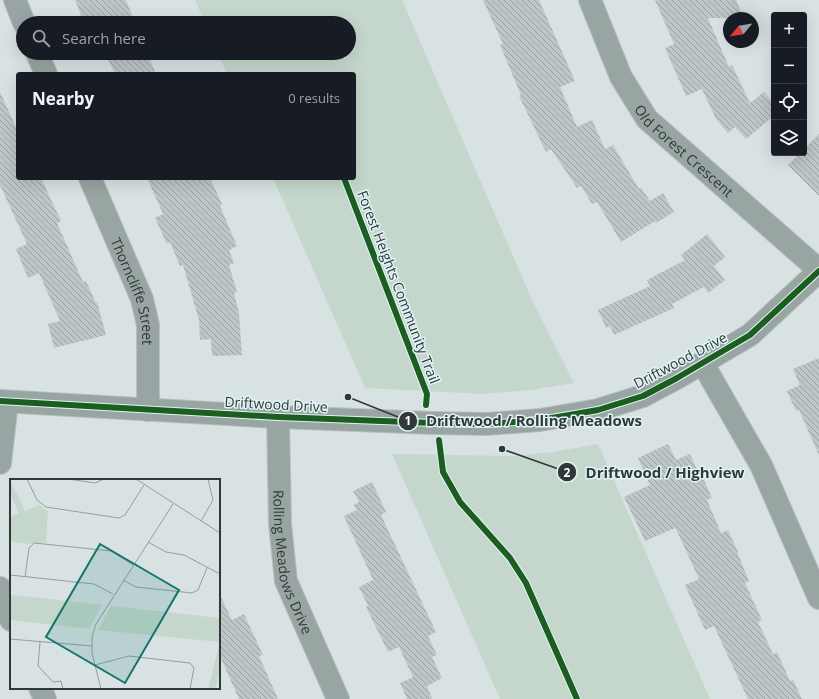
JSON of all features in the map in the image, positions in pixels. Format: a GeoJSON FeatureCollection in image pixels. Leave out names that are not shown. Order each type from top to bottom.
{"type":"FeatureCollection","features":[{"type":"Feature","properties":{"kind":"street"},"geometry":{"type":"LineString","coordinates":[[15,0],[21,16]]}},
{"type":"Feature","properties":{"kind":"street","name":"Old Forest Crescent"},"geometry":{"type":"LineString","coordinates":[[590,0],[622,78],[647,119],[819,270]]}},
{"type":"Feature","properties":{"kind":"street"},"geometry":{"type":"LineString","coordinates":[[40,60],[45,72]]}},
{"type":"Feature","properties":{"kind":"street","name":"Thorncliffe Street"},"geometry":{"type":"LineString","coordinates":[[91,180],[142,299],[148,325],[148,410]]}},
{"type":"Feature","properties":{"kind":"street","name":"Driftwood Drive"},"geometry":{"type":"LineString","coordinates":[[4,401],[278,417],[487,424],[540,420],[598,410],[643,396],[703,364],[750,335],[819,270]]}},
{"type":"Feature","properties":{"kind":"street"},"geometry":{"type":"LineString","coordinates":[[703,364],[761,465],[819,598]]}},
{"type":"Feature","properties":{"kind":"street"},"geometry":{"type":"LineString","coordinates":[[0,463],[4,401]]}},
{"type":"Feature","properties":{"kind":"street","name":"Rolling Meadows Drive"},"geometry":{"type":"LineString","coordinates":[[278,417],[280,524],[286,581],[338,699]]}},
{"type":"Feature","properties":{"kind":"street"},"geometry":{"type":"LineString","coordinates":[[0,588],[2,599],[10,618]]}},
{"type":"Feature","properties":{"kind":"street"},"geometry":{"type":"LineString","coordinates":[[40,689],[45,699]]}},
{"type":"Feature","properties":{"kind":"green space"},"geometry":{"type":"Polygon","coordinates":[[[195,0],[402,0],[533,302],[574,383],[531,390],[484,394],[365,388],[274,180],[356,180],[356,72],[226,72],[221,60],[356,60],[356,16],[202,16],[195,0]]]}},
{"type":"Feature","properties":{"kind":"green space"},"geometry":{"type":"Polygon","coordinates":[[[598,444],[710,699],[500,699],[392,454],[513,456],[553,452],[598,444]]]}},
{"type":"Feature","properties":{"kind":"building"},"geometry":{"type":"Polygon","coordinates":[[[75,0],[126,0],[133,16],[81,16],[75,0]]]}},
{"type":"Feature","properties":{"kind":"building"},"geometry":{"type":"Polygon","coordinates":[[[483,0],[539,0],[575,81],[560,87],[577,127],[592,120],[605,149],[613,145],[639,189],[641,188],[650,201],[663,193],[674,212],[656,223],[655,221],[621,242],[597,202],[592,204],[581,186],[577,188],[551,149],[546,152],[519,96],[521,95],[500,45],[503,44],[483,0]]]}},
{"type":"Feature","properties":{"kind":"building"},"geometry":{"type":"Polygon","coordinates":[[[655,0],[736,0],[741,12],[723,12],[723,18],[708,18],[729,67],[732,65],[750,103],[764,92],[771,100],[771,118],[746,139],[735,127],[728,133],[716,119],[702,89],[686,96],[665,48],[674,44],[655,0]]]}},
{"type":"Feature","properties":{"kind":"building"},"geometry":{"type":"Polygon","coordinates":[[[108,60],[150,60],[155,72],[114,72],[108,60]]]}},
{"type":"Feature","properties":{"kind":"building"},"geometry":{"type":"Polygon","coordinates":[[[0,92],[16,128],[16,180],[42,180],[61,221],[57,223],[83,282],[86,281],[96,303],[97,302],[106,335],[54,348],[48,324],[60,321],[39,273],[28,278],[16,249],[27,244],[0,185],[0,92]]]}},
{"type":"Feature","properties":{"kind":"building"},"geometry":{"type":"Polygon","coordinates":[[[819,134],[819,196],[788,165],[797,156],[807,156],[807,146],[819,134]]]}},
{"type":"Feature","properties":{"kind":"building"},"geometry":{"type":"Polygon","coordinates":[[[148,180],[211,180],[222,204],[220,206],[237,246],[229,250],[234,263],[229,265],[237,292],[234,293],[239,313],[242,355],[212,356],[211,339],[200,340],[199,320],[183,265],[180,266],[170,242],[167,244],[155,218],[163,214],[148,180]]]}},
{"type":"Feature","properties":{"kind":"building"},"geometry":{"type":"Polygon","coordinates":[[[707,234],[725,257],[714,266],[725,280],[708,293],[704,287],[672,304],[674,308],[614,335],[610,326],[606,328],[598,310],[650,286],[647,280],[685,260],[681,255],[707,234]]]}},
{"type":"Feature","properties":{"kind":"building"},"geometry":{"type":"Polygon","coordinates":[[[819,358],[819,455],[799,410],[796,411],[787,391],[800,385],[793,369],[819,358]]]}},
{"type":"Feature","properties":{"kind":"building"},"geometry":{"type":"Polygon","coordinates":[[[668,444],[676,460],[690,454],[701,479],[703,478],[712,498],[707,500],[721,533],[728,530],[738,552],[749,581],[745,583],[762,620],[758,622],[773,654],[777,652],[790,681],[793,680],[802,699],[748,699],[714,626],[705,630],[685,585],[699,579],[677,531],[675,528],[645,541],[624,497],[650,485],[638,458],[668,444]]]}},
{"type":"Feature","properties":{"kind":"building"},"geometry":{"type":"Polygon","coordinates":[[[372,482],[386,512],[381,515],[436,632],[428,636],[437,655],[432,657],[442,678],[427,686],[432,699],[407,699],[400,683],[413,677],[399,647],[388,652],[366,607],[368,606],[359,587],[373,580],[344,516],[357,510],[354,505],[359,502],[353,491],[372,482]]]}},
{"type":"Feature","properties":{"kind":"building"},"geometry":{"type":"Polygon","coordinates":[[[220,595],[232,620],[244,614],[263,655],[259,656],[278,699],[239,699],[220,656],[220,595]]]}},
{"type":"Feature","properties":{"kind":"cycle path","name":"Forest Heights Community Trail"},"geometry":{"type":"LineString","coordinates":[[345,180],[427,394],[426,405]]}},
{"type":"Feature","properties":{"kind":"cycle path"},"geometry":{"type":"LineString","coordinates":[[0,401],[278,417],[433,423],[487,424],[540,420],[598,410],[643,396],[677,378],[750,335],[819,271]]}},
{"type":"Feature","properties":{"kind":"cycle path"},"geometry":{"type":"LineString","coordinates":[[439,440],[443,472],[460,502],[510,558],[526,583],[577,699]]}},
{"type":"Feature","properties":{"kind":"place","name":"Driftwood / Rolling Meadows"},"geometry":{"type":"Point","coordinates":[348,397]}},
{"type":"Feature","properties":{"kind":"place","name":"Driftwood / Highview"},"geometry":{"type":"Point","coordinates":[502,449]}}]}
